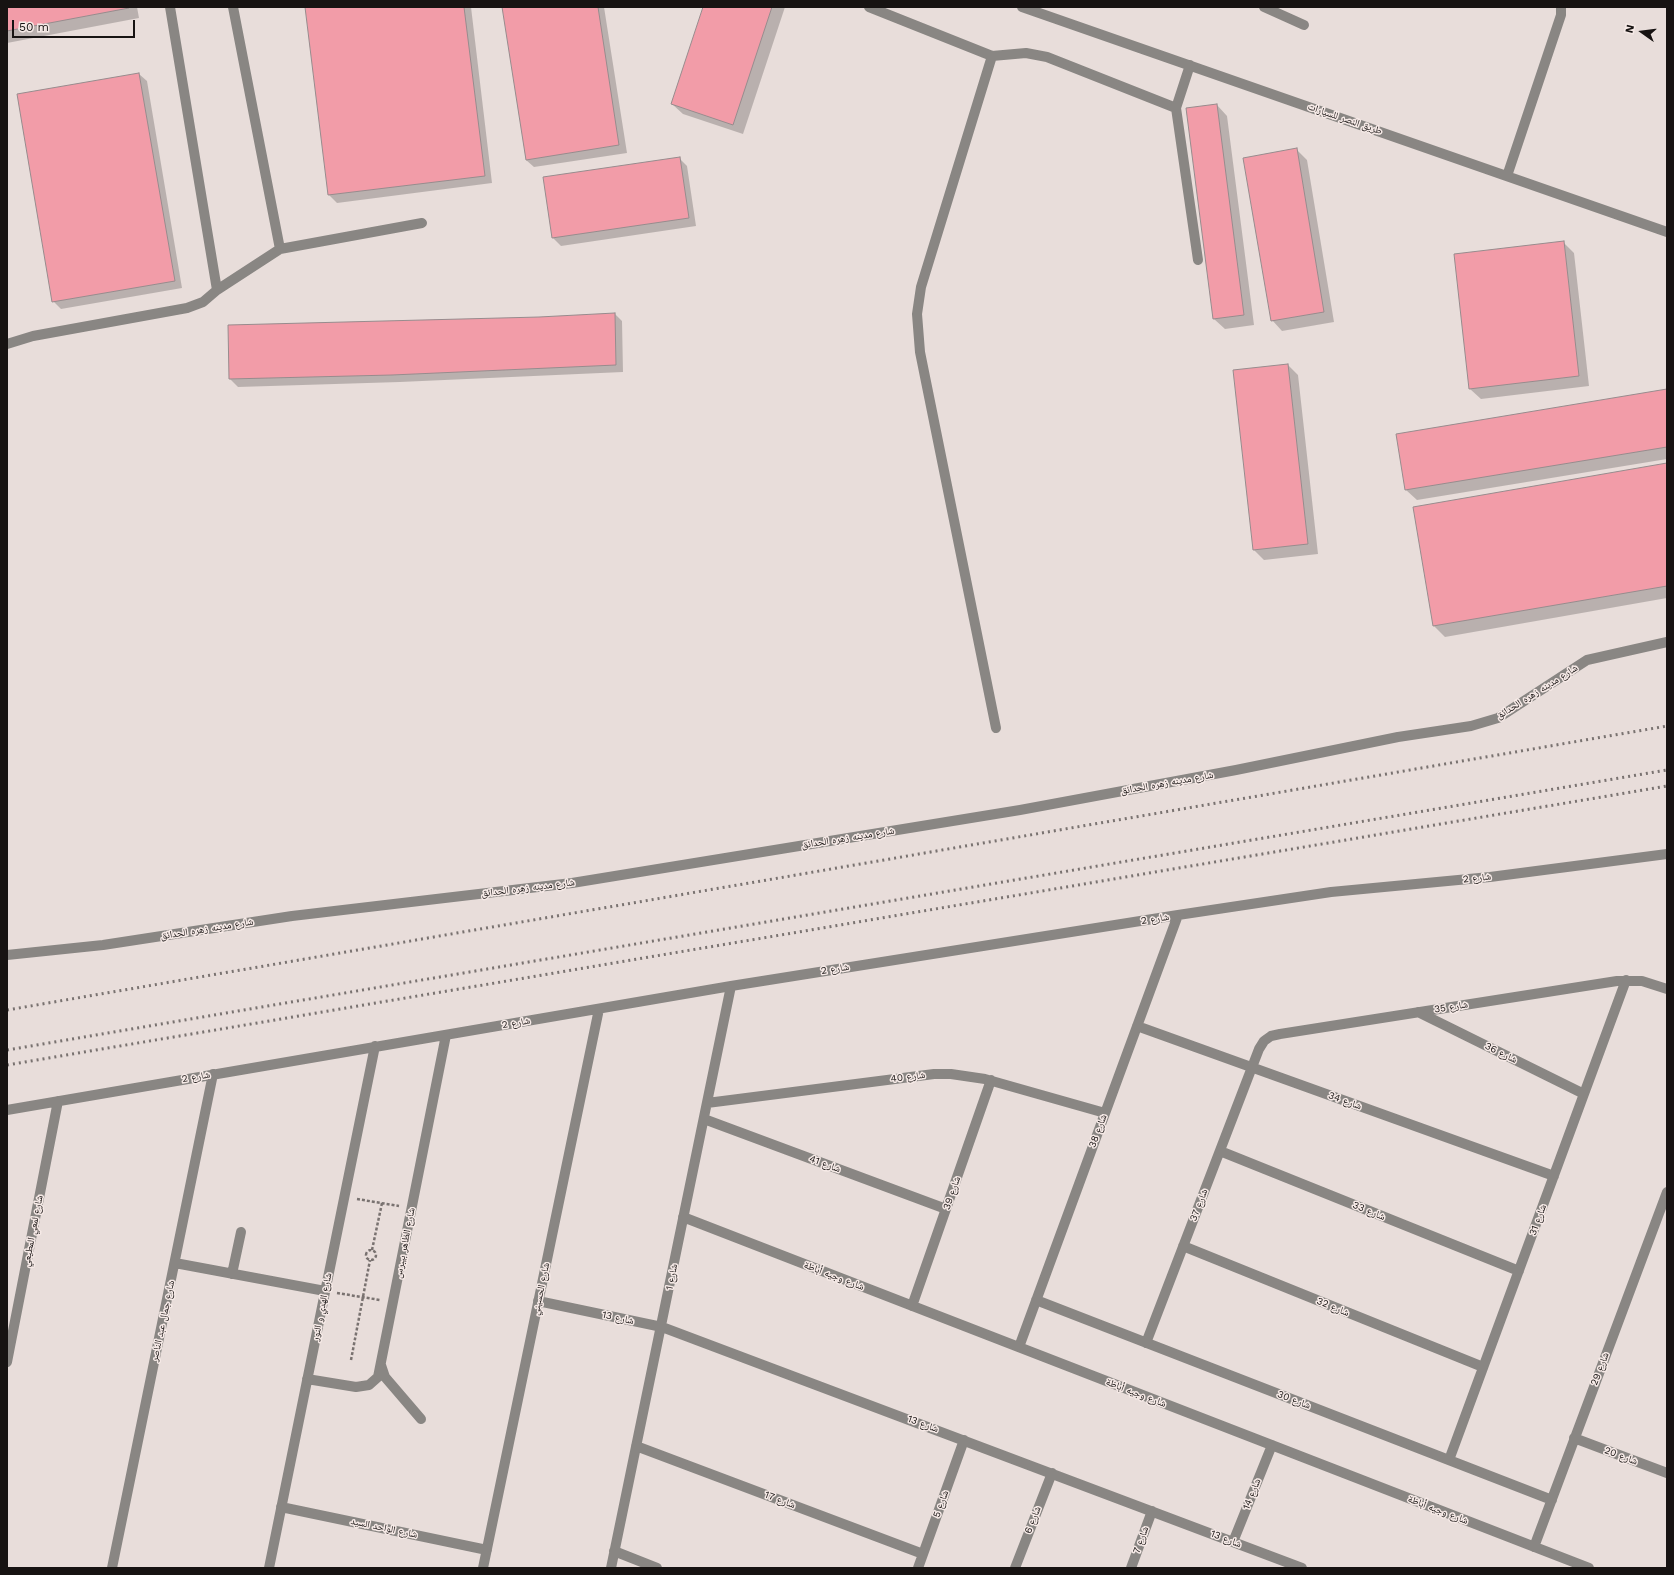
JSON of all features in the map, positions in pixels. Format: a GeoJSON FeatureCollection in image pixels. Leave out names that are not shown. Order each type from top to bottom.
{"type":"FeatureCollection","features":[{"type":"Feature","properties":{"kind":"street"},"geometry":{"type":"LineString","coordinates":[[170,7],[217,290]]}},
{"type":"Feature","properties":{"kind":"street"},"geometry":{"type":"LineString","coordinates":[[233,7],[280,249]]}},
{"type":"Feature","properties":{"kind":"street"},"geometry":{"type":"LineString","coordinates":[[869,7],[992,56],[1026,53],[1047,57],[1176,108]]}},
{"type":"Feature","properties":{"kind":"street","name":"طريق النصر للسيارات"},"geometry":{"type":"LineString","coordinates":[[1022,7],[1667,232]]}},
{"type":"Feature","properties":{"kind":"street"},"geometry":{"type":"LineString","coordinates":[[1264,7],[1304,24]]}},
{"type":"Feature","properties":{"kind":"street"},"geometry":{"type":"LineString","coordinates":[[1507,176],[1561,15],[1561,7]]}},
{"type":"Feature","properties":{"kind":"street"},"geometry":{"type":"LineString","coordinates":[[992,56],[921,287],[917,314],[920,352],[996,728]]}},
{"type":"Feature","properties":{"kind":"street"},"geometry":{"type":"LineString","coordinates":[[1190,66],[1176,108],[1198,260]]}},
{"type":"Feature","properties":{"kind":"street"},"geometry":{"type":"LineString","coordinates":[[7,344],[33,336],[187,308],[203,302],[217,290],[280,249],[422,222]]}},
{"type":"Feature","properties":{"kind":"street","name":"شارع مدينه زهره الحدائق"},"geometry":{"type":"LineString","coordinates":[[7,955],[102,945],[300,915],[572,883],[1020,810],[1236,770],[1398,737],[1471,726],[1498,718],[1587,660],[1667,642]]}},
{"type":"Feature","properties":{"kind":"street","name":"شارع 2"},"geometry":{"type":"LineString","coordinates":[[7,1110],[731,986],[1178,915],[1331,892],[1490,877],[1667,854]]}},
{"type":"Feature","properties":{"kind":"street","name":"شارع 38"},"geometry":{"type":"LineString","coordinates":[[1019,1347],[1178,915]]}},
{"type":"Feature","properties":{"kind":"street","name":"شارع 35"},"geometry":{"type":"LineString","coordinates":[[1252,1067],[1259,1049],[1271,1036],[1626,980],[1642,981],[1667,989]]}},
{"type":"Feature","properties":{"kind":"street","name":"شارع 31"},"geometry":{"type":"LineString","coordinates":[[1449,1460],[1626,980]]}},
{"type":"Feature","properties":{"kind":"street","name":"شارع 1"},"geometry":{"type":"LineString","coordinates":[[611,1568],[662,1327],[683,1217],[731,986]]}},
{"type":"Feature","properties":{"kind":"street","name":"شارع الحسيني"},"geometry":{"type":"LineString","coordinates":[[483,1568],[599,1009]]}},
{"type":"Feature","properties":{"kind":"street","name":"شارع 36"},"geometry":{"type":"LineString","coordinates":[[1418,1012],[1584,1094]]}},
{"type":"Feature","properties":{"kind":"street","name":"شارع 34"},"geometry":{"type":"LineString","coordinates":[[1137,1026],[1554,1176]]}},
{"type":"Feature","properties":{"kind":"street","name":"شارع الظاهر بيبرس"},"geometry":{"type":"LineString","coordinates":[[307,1379],[356,1387],[369,1385],[378,1377],[394,1303],[446,1035]]}},
{"type":"Feature","properties":{"kind":"street","name":"شارع الهدي و النور"},"geometry":{"type":"LineString","coordinates":[[269,1568],[375,1046]]}},
{"type":"Feature","properties":{"kind":"street","name":"شارع 37"},"geometry":{"type":"LineString","coordinates":[[1146,1343],[1252,1067]]}},
{"type":"Feature","properties":{"kind":"street","name":"شارع جمال عبد الناصر"},"geometry":{"type":"LineString","coordinates":[[112,1568],[213,1074]]}},
{"type":"Feature","properties":{"kind":"street","name":"شارع 40"},"geometry":{"type":"LineString","coordinates":[[707,1103],[934,1074],[968,1075],[991,1080],[1105,1113]]}},
{"type":"Feature","properties":{"kind":"street","name":"شارع 39"},"geometry":{"type":"LineString","coordinates":[[912,1306],[991,1080]]}},
{"type":"Feature","properties":{"kind":"street","name":"شارع لمعي المطيعي"},"geometry":{"type":"LineString","coordinates":[[7,1362],[12,1314],[58,1101]]}},
{"type":"Feature","properties":{"kind":"street","name":"شارع 41"},"geometry":{"type":"LineString","coordinates":[[704,1119],[946,1209]]}},
{"type":"Feature","properties":{"kind":"street","name":"شارع 33"},"geometry":{"type":"LineString","coordinates":[[1220,1151],[1519,1271]]}},
{"type":"Feature","properties":{"kind":"street","name":"شارع 29"},"geometry":{"type":"LineString","coordinates":[[1534,1546],[1667,1192]]}},
{"type":"Feature","properties":{"kind":"street","name":"شارع وجيه أباظة"},"geometry":{"type":"LineString","coordinates":[[683,1217],[1589,1568]]}},
{"type":"Feature","properties":{"kind":"street"},"geometry":{"type":"LineString","coordinates":[[232,1274],[241,1232]]}},
{"type":"Feature","properties":{"kind":"street","name":"شارع 32"},"geometry":{"type":"LineString","coordinates":[[1183,1246],[1483,1367]]}},
{"type":"Feature","properties":{"kind":"street"},"geometry":{"type":"LineString","coordinates":[[175,1263],[325,1291]]}},
{"type":"Feature","properties":{"kind":"street","name":"شارع 30"},"geometry":{"type":"LineString","coordinates":[[1036,1300],[1552,1500]]}},
{"type":"Feature","properties":{"kind":"street","name":"شارع 13"},"geometry":{"type":"LineString","coordinates":[[538,1301],[662,1327],[1052,1473],[1300,1568]]}},
{"type":"Feature","properties":{"kind":"street"},"geometry":{"type":"LineString","coordinates":[[381,1365],[385,1377],[420,1419]]}},
{"type":"Feature","properties":{"kind":"street","name":"شارع 20"},"geometry":{"type":"LineString","coordinates":[[1574,1438],[1667,1473]]}},
{"type":"Feature","properties":{"kind":"street","name":"شارع 5"},"geometry":{"type":"LineString","coordinates":[[918,1568],[964,1440]]}},
{"type":"Feature","properties":{"kind":"street","name":"شارع 14"},"geometry":{"type":"LineString","coordinates":[[1233,1542],[1272,1445]]}},
{"type":"Feature","properties":{"kind":"street","name":"شارع 17"},"geometry":{"type":"LineString","coordinates":[[636,1446],[923,1554]]}},
{"type":"Feature","properties":{"kind":"street","name":"شارع 6"},"geometry":{"type":"LineString","coordinates":[[1015,1568],[1052,1473]]}},
{"type":"Feature","properties":{"kind":"street","name":"شارع الواحد السيد"},"geometry":{"type":"LineString","coordinates":[[281,1507],[487,1550]]}},
{"type":"Feature","properties":{"kind":"street","name":"شارع 7"},"geometry":{"type":"LineString","coordinates":[[1131,1568],[1152,1511]]}},
{"type":"Feature","properties":{"kind":"street"},"geometry":{"type":"LineString","coordinates":[[614,1551],[657,1568]]}},
{"type":"Feature","properties":{"kind":"path"},"geometry":{"type":"LineString","coordinates":[[344,1197],[412,1208]]}},
{"type":"Feature","properties":{"kind":"path"},"geometry":{"type":"LineString","coordinates":[[372,1250],[382,1203]]}},
{"type":"Feature","properties":{"kind":"path"},"geometry":{"type":"LineString","coordinates":[[370,1260],[376,1257],[376,1252],[372,1250]]}},
{"type":"Feature","properties":{"kind":"path"},"geometry":{"type":"LineString","coordinates":[[370,1260],[366,1257],[366,1252],[372,1250]]}},
{"type":"Feature","properties":{"kind":"path"},"geometry":{"type":"LineString","coordinates":[[350,1360],[370,1260]]}},
{"type":"Feature","properties":{"kind":"path"},"geometry":{"type":"LineString","coordinates":[[325,1291],[394,1303]]}},
{"type":"Feature","properties":{"kind":"building"},"geometry":{"type":"Polygon","coordinates":[[[7,7],[129,7],[129,8],[7,31],[7,7]]]}},
{"type":"Feature","properties":{"kind":"building"},"geometry":{"type":"Polygon","coordinates":[[[305,7],[464,7],[485,176],[328,195],[305,7]]]}},
{"type":"Feature","properties":{"kind":"building"},"geometry":{"type":"Polygon","coordinates":[[[502,7],[598,7],[619,145],[526,160],[502,7]]]}},
{"type":"Feature","properties":{"kind":"building"},"geometry":{"type":"Polygon","coordinates":[[[703,7],[772,7],[733,125],[671,104],[703,7]]]}},
{"type":"Feature","properties":{"kind":"building"},"geometry":{"type":"Polygon","coordinates":[[[139,73],[175,281],[52,302],[17,94],[139,73]]]}},
{"type":"Feature","properties":{"kind":"building"},"geometry":{"type":"Polygon","coordinates":[[[1217,104],[1244,315],[1213,319],[1186,108],[1217,104]]]}},
{"type":"Feature","properties":{"kind":"building"},"geometry":{"type":"Polygon","coordinates":[[[1297,148],[1324,312],[1271,321],[1243,158],[1297,148]]]}},
{"type":"Feature","properties":{"kind":"building"},"geometry":{"type":"Polygon","coordinates":[[[680,157],[689,218],[552,238],[543,177],[680,157]]]}},
{"type":"Feature","properties":{"kind":"building"},"geometry":{"type":"Polygon","coordinates":[[[1564,241],[1579,376],[1469,389],[1454,254],[1564,241]]]}},
{"type":"Feature","properties":{"kind":"building"},"geometry":{"type":"Polygon","coordinates":[[[615,313],[616,365],[392,375],[229,379],[228,325],[539,317],[615,313]]]}},
{"type":"Feature","properties":{"kind":"building"},"geometry":{"type":"Polygon","coordinates":[[[1288,364],[1308,544],[1253,550],[1233,370],[1288,364]]]}},
{"type":"Feature","properties":{"kind":"building"},"geometry":{"type":"Polygon","coordinates":[[[1667,389],[1667,447],[1405,490],[1396,434],[1667,389]]]}},
{"type":"Feature","properties":{"kind":"building"},"geometry":{"type":"Polygon","coordinates":[[[1667,463],[1667,586],[1433,626],[1413,507],[1667,463]]]}},
{"type":"Feature","properties":{"kind":"railway"},"geometry":{"type":"LineString","coordinates":[[7,1010],[1667,726]]}},
{"type":"Feature","properties":{"kind":"railway"},"geometry":{"type":"LineString","coordinates":[[7,1050],[1667,770]]}},
{"type":"Feature","properties":{"kind":"railway"},"geometry":{"type":"LineString","coordinates":[[7,1065],[1667,786]]}}]}
